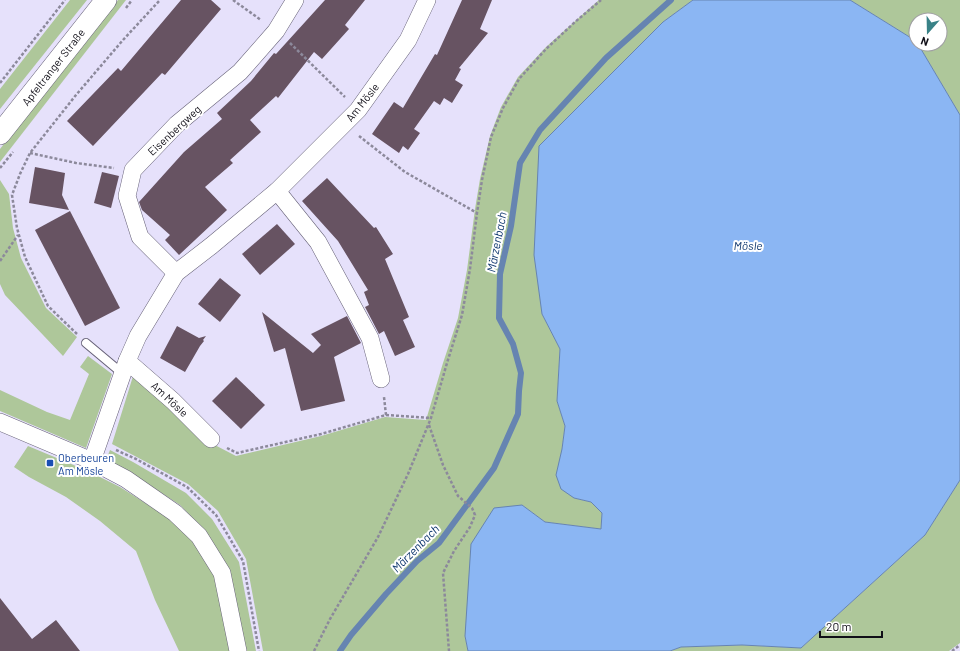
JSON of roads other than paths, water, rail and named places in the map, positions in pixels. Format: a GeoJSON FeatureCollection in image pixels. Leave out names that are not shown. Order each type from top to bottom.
{"type":"FeatureCollection","features":[{"type":"Feature","properties":{"kind":"street","name":"Apfeltranger Straße"},"geometry":{"type":"LineString","coordinates":[[0,134],[106,0]]}},
{"type":"Feature","properties":{"kind":"street","name":"Eisenbergweg"},"geometry":{"type":"LineString","coordinates":[[176,273],[140,237],[127,196],[132,170],[177,124],[240,72],[276,31],[296,0]]}},
{"type":"Feature","properties":{"kind":"street","name":"Am Mösle"},"geometry":{"type":"LineString","coordinates":[[92,461],[125,367],[138,336],[176,273],[211,246],[277,190],[358,110],[408,40],[427,0]]}},
{"type":"Feature","properties":{"kind":"street"},"geometry":{"type":"LineString","coordinates":[[277,190],[318,242],[370,338],[381,379]]}},
{"type":"Feature","properties":{"kind":"street","name":"Am Mösle"},"geometry":{"type":"LineString","coordinates":[[125,367],[173,401],[211,439]]}},
{"type":"Feature","properties":{"kind":"street"},"geometry":{"type":"LineString","coordinates":[[0,422],[92,461],[126,479],[175,514],[199,536],[222,573],[238,651]]}},
{"type":"Feature","properties":{"kind":"lane"},"geometry":{"type":"LineString","coordinates":[[86,343],[125,367]]}},
{"type":"Feature","properties":{"kind":"water","name":"Mösle"},"geometry":{"type":"Polygon","coordinates":[[[693,0],[850,0],[908,36],[908,52],[923,52],[960,115],[960,480],[925,535],[801,648],[742,645],[681,647],[670,651],[468,651],[465,636],[471,544],[494,508],[522,505],[545,522],[601,529],[602,513],[591,502],[574,498],[561,489],[556,475],[562,449],[565,426],[557,401],[560,349],[542,314],[534,255],[539,146],[663,22],[693,0]]]}},
{"type":"Feature","properties":{"kind":"waterway","name":"Märzenbach"},"geometry":{"type":"LineString","coordinates":[[340,651],[351,635],[386,594],[417,561],[439,543],[494,468],[518,414],[521,373],[513,344],[499,318],[500,274],[511,226],[520,163],[540,130],[606,58],[671,0]]}},
{"type":"Feature","properties":{"kind":"place","name":"Oberbeuren Am Mösle"},"geometry":{"type":"Point","coordinates":[50,463]}}]}
